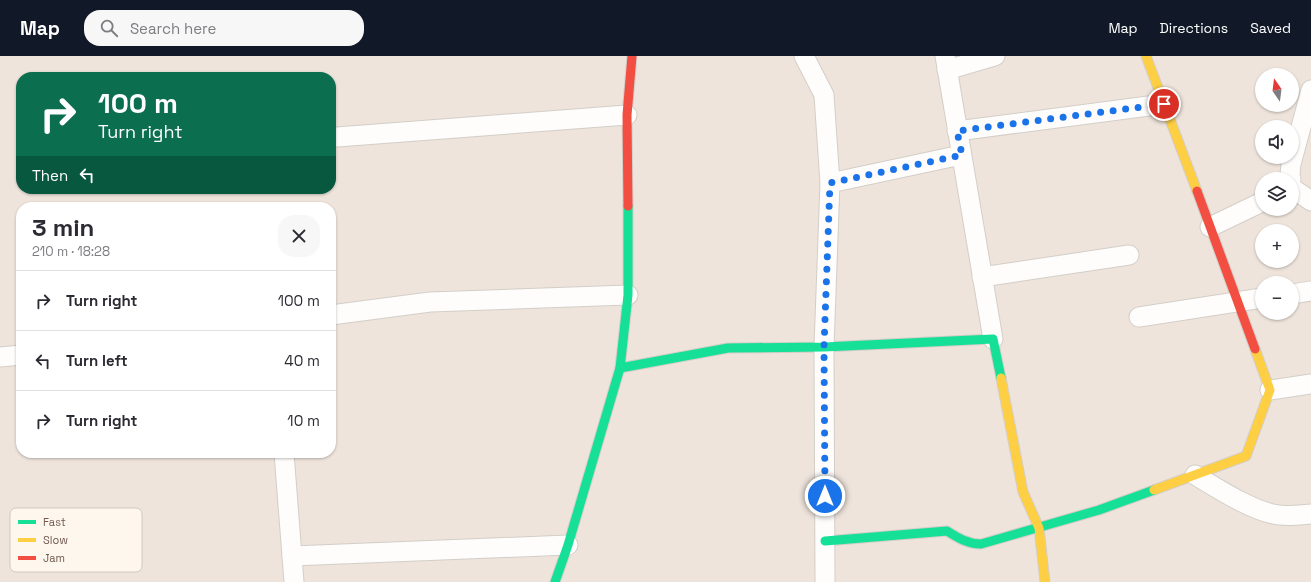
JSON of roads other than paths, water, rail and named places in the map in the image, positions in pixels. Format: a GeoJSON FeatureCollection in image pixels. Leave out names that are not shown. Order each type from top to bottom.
{"type":"FeatureCollection","features":[{"type":"Feature","properties":{"kind":"street"},"geometry":{"type":"LineString","coordinates":[[555,582],[568,545],[620,368],[628,295],[627,115],[632,56]]}},
{"type":"Feature","properties":{"kind":"street"},"geometry":{"type":"LineString","coordinates":[[804,56],[824,95],[830,183],[824,347],[825,582]]}},
{"type":"Feature","properties":{"kind":"street"},"geometry":{"type":"LineString","coordinates":[[995,56],[946,63],[993,339],[1023,492],[1039,528],[1045,582]]}},
{"type":"Feature","properties":{"kind":"street"},"geometry":{"type":"LineString","coordinates":[[825,541],[947,531],[972,544],[981,544],[1099,510],[1246,456],[1270,390],[1146,56]]}},
{"type":"Feature","properties":{"kind":"street"},"geometry":{"type":"LineString","coordinates":[[1290,172],[1291,164],[1311,90]]}},
{"type":"Feature","properties":{"kind":"street"},"geometry":{"type":"LineString","coordinates":[[957,131],[1164,104]]}},
{"type":"Feature","properties":{"kind":"street"},"geometry":{"type":"LineString","coordinates":[[337,137],[627,115]]}},
{"type":"Feature","properties":{"kind":"street"},"geometry":{"type":"LineString","coordinates":[[830,183],[962,155]]}},
{"type":"Feature","properties":{"kind":"street"},"geometry":{"type":"LineString","coordinates":[[1299,191],[1311,200]]}},
{"type":"Feature","properties":{"kind":"street"},"geometry":{"type":"LineString","coordinates":[[1210,227],[1255,205]]}},
{"type":"Feature","properties":{"kind":"street"},"geometry":{"type":"LineString","coordinates":[[982,277],[1130,255]]}},
{"type":"Feature","properties":{"kind":"street"},"geometry":{"type":"LineString","coordinates":[[1299,293],[1311,291]]}},
{"type":"Feature","properties":{"kind":"street"},"geometry":{"type":"LineString","coordinates":[[336,314],[430,302],[628,295]]}},
{"type":"Feature","properties":{"kind":"street"},"geometry":{"type":"LineString","coordinates":[[1139,317],[1255,299]]}},
{"type":"Feature","properties":{"kind":"street"},"geometry":{"type":"LineString","coordinates":[[620,368],[728,348],[824,347],[993,339]]}},
{"type":"Feature","properties":{"kind":"street"},"geometry":{"type":"LineString","coordinates":[[0,357],[16,355]]}},
{"type":"Feature","properties":{"kind":"street"},"geometry":{"type":"LineString","coordinates":[[1270,390],[1311,384]]}},
{"type":"Feature","properties":{"kind":"street"},"geometry":{"type":"LineString","coordinates":[[284,458],[294,582]]}},
{"type":"Feature","properties":{"kind":"street"},"geometry":{"type":"LineString","coordinates":[[1195,475],[1254,508],[1274,514],[1311,514]]}},
{"type":"Feature","properties":{"kind":"street"},"geometry":{"type":"LineString","coordinates":[[292,556],[568,545]]}}]}
